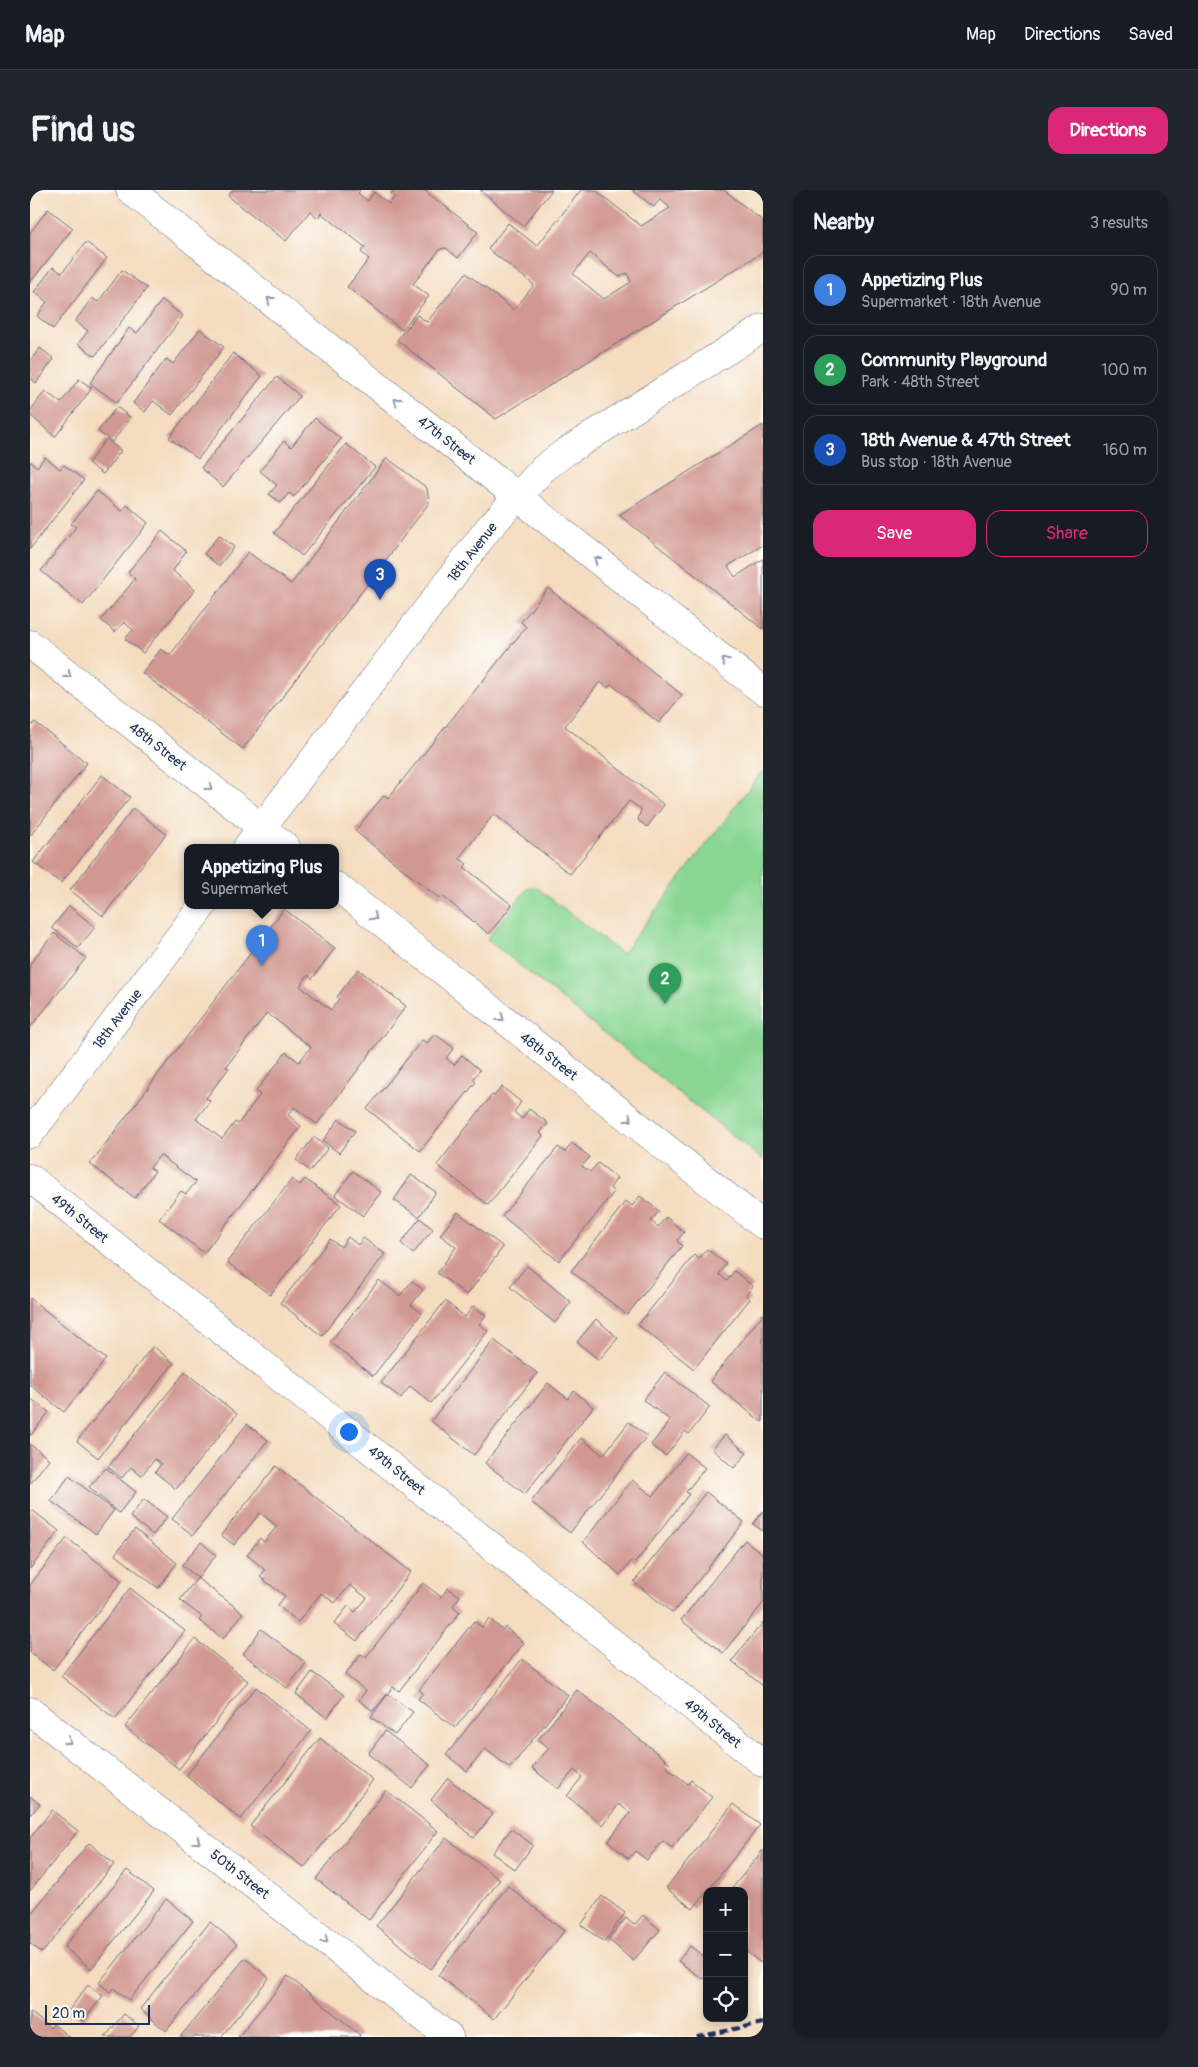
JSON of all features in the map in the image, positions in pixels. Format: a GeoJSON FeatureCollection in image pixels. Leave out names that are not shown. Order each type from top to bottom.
{"type":"FeatureCollection","features":[{"type":"Feature","properties":{"kind":"street","name":"47th Street"},"geometry":{"type":"LineString","coordinates":[[130,190],[763,691]]}},
{"type":"Feature","properties":{"kind":"street","name":"18th Avenue"},"geometry":{"type":"LineString","coordinates":[[254,838],[488,529],[543,469],[564,453],[763,328]]}},
{"type":"Feature","properties":{"kind":"street","name":"48th Street"},"geometry":{"type":"LineString","coordinates":[[30,644],[254,838],[275,844]]}},
{"type":"Feature","properties":{"kind":"street","name":"48th Street"},"geometry":{"type":"LineString","coordinates":[[339,888],[763,1225]]}},
{"type":"Feature","properties":{"kind":"street","name":"18th Avenue"},"geometry":{"type":"LineString","coordinates":[[30,1134],[200,909]]}},
{"type":"Feature","properties":{"kind":"street","name":"49th Street"},"geometry":{"type":"LineString","coordinates":[[30,1178],[763,1763]]}},
{"type":"Feature","properties":{"kind":"street","name":"50th Street"},"geometry":{"type":"LineString","coordinates":[[30,1711],[448,2036]]}},
{"type":"Feature","properties":{"kind":"green space"},"geometry":{"type":"Polygon","coordinates":[[[763,770],[763,1160],[487,939],[527,889],[536,887],[622,954],[763,770]]]}},
{"type":"Feature","properties":{"kind":"building"},"geometry":{"type":"Polygon","coordinates":[[[233,190],[360,190],[358,193],[368,201],[374,192],[389,204],[395,197],[391,194],[394,190],[424,190],[478,232],[458,258],[446,248],[440,249],[413,284],[429,296],[402,330],[347,287],[369,259],[361,252],[365,247],[321,213],[318,218],[310,211],[286,241],[228,196],[233,190]]]}},
{"type":"Feature","properties":{"kind":"building"},"geometry":{"type":"Polygon","coordinates":[[[480,190],[552,190],[523,226],[480,190]]]}},
{"type":"Feature","properties":{"kind":"building"},"geometry":{"type":"Polygon","coordinates":[[[581,190],[595,190],[641,226],[670,208],[660,199],[654,207],[632,190],[724,190],[763,221],[763,252],[496,419],[397,340],[417,315],[427,322],[466,273],[514,310],[534,285],[488,249],[508,223],[537,246],[581,190]],[[590,253],[573,274],[604,299],[631,282],[627,273],[619,277],[590,253]]]}},
{"type":"Feature","properties":{"kind":"building"},"geometry":{"type":"Polygon","coordinates":[[[48,209],[73,228],[30,283],[30,233],[48,209]]]}},
{"type":"Feature","properties":{"kind":"building"},"geometry":{"type":"Polygon","coordinates":[[[86,242],[107,258],[53,329],[37,316],[47,302],[34,292],[53,267],[62,273],[86,242]]]}},
{"type":"Feature","properties":{"kind":"building"},"geometry":{"type":"Polygon","coordinates":[[[122,270],[147,288],[95,356],[78,344],[88,331],[75,321],[92,298],[98,302],[122,270]]]}},
{"type":"Feature","properties":{"kind":"building"},"geometry":{"type":"Polygon","coordinates":[[[162,300],[183,316],[117,403],[90,383],[129,328],[137,333],[162,300]]]}},
{"type":"Feature","properties":{"kind":"building"},"geometry":{"type":"Polygon","coordinates":[[[200,329],[224,347],[172,415],[153,401],[145,412],[133,403],[166,359],[173,364],[200,329]]]}},
{"type":"Feature","properties":{"kind":"building"},"geometry":{"type":"Polygon","coordinates":[[[40,348],[54,359],[36,383],[30,378],[30,361],[40,348]]]}},
{"type":"Feature","properties":{"kind":"building"},"geometry":{"type":"Polygon","coordinates":[[[233,353],[262,376],[198,459],[169,438],[233,353]]]}},
{"type":"Feature","properties":{"kind":"building"},"geometry":{"type":"Polygon","coordinates":[[[277,377],[300,396],[223,487],[201,468],[277,377]]]}},
{"type":"Feature","properties":{"kind":"building"},"geometry":{"type":"Polygon","coordinates":[[[79,379],[92,388],[55,437],[30,415],[30,411],[45,391],[61,403],[79,379]]]}},
{"type":"Feature","properties":{"kind":"building"},"geometry":{"type":"Polygon","coordinates":[[[117,407],[131,418],[112,442],[98,431],[117,407]]]}},
{"type":"Feature","properties":{"kind":"building"},"geometry":{"type":"Polygon","coordinates":[[[315,418],[341,439],[294,497],[289,493],[281,503],[269,494],[277,485],[260,471],[284,441],[291,447],[315,418]]]}},
{"type":"Feature","properties":{"kind":"building"},"geometry":{"type":"Polygon","coordinates":[[[763,425],[763,545],[728,566],[735,577],[763,559],[763,629],[619,515],[763,425]]]}},
{"type":"Feature","properties":{"kind":"building"},"geometry":{"type":"Polygon","coordinates":[[[106,439],[121,451],[103,474],[88,463],[106,439]]]}},
{"type":"Feature","properties":{"kind":"building"},"geometry":{"type":"Polygon","coordinates":[[[346,444],[375,467],[302,556],[274,533],[346,444]]]}},
{"type":"Feature","properties":{"kind":"building"},"geometry":{"type":"Polygon","coordinates":[[[45,457],[60,469],[64,465],[84,480],[30,549],[30,461],[37,467],[45,457]]]}},
{"type":"Feature","properties":{"kind":"building"},"geometry":{"type":"Polygon","coordinates":[[[387,458],[427,488],[429,503],[243,749],[142,673],[161,649],[170,655],[248,552],[291,584],[387,458]]]}},
{"type":"Feature","properties":{"kind":"building"},"geometry":{"type":"Polygon","coordinates":[[[97,491],[122,511],[127,505],[148,523],[83,605],[41,571],[76,527],[71,524],[97,491]]]}},
{"type":"Feature","properties":{"kind":"building"},"geometry":{"type":"Polygon","coordinates":[[[162,531],[186,551],[173,571],[195,590],[143,653],[125,639],[133,630],[124,622],[115,632],[101,620],[135,579],[128,572],[162,531]]]}},
{"type":"Feature","properties":{"kind":"building"},"geometry":{"type":"Polygon","coordinates":[[[219,535],[234,547],[219,566],[204,554],[219,535]]]}},
{"type":"Feature","properties":{"kind":"building"},"geometry":{"type":"Polygon","coordinates":[[[548,588],[682,695],[659,723],[611,684],[608,688],[600,682],[565,726],[664,805],[647,827],[638,820],[641,809],[629,801],[570,874],[494,814],[459,858],[467,864],[464,867],[512,905],[489,934],[442,896],[439,898],[355,831],[384,795],[388,798],[526,627],[521,622],[548,588]]]}},
{"type":"Feature","properties":{"kind":"building"},"geometry":{"type":"Polygon","coordinates":[[[35,722],[87,763],[30,836],[30,728],[35,722]]]}},
{"type":"Feature","properties":{"kind":"building"},"geometry":{"type":"Polygon","coordinates":[[[102,775],[130,797],[61,883],[33,862],[102,775]]]}},
{"type":"Feature","properties":{"kind":"building"},"geometry":{"type":"Polygon","coordinates":[[[133,808],[166,834],[103,916],[70,890],[133,808]]]}},
{"type":"Feature","properties":{"kind":"building"},"geometry":{"type":"Polygon","coordinates":[[[69,906],[95,927],[78,948],[52,928],[69,906]]]}},
{"type":"Feature","properties":{"kind":"building"},"geometry":{"type":"Polygon","coordinates":[[[284,909],[335,948],[312,979],[308,975],[300,986],[331,1010],[339,999],[337,997],[358,969],[406,1006],[317,1124],[294,1107],[288,1115],[301,1126],[204,1253],[159,1219],[181,1191],[186,1194],[196,1182],[160,1155],[150,1168],[155,1171],[135,1198],[90,1164],[284,909]],[[267,1013],[226,1067],[229,1068],[206,1098],[210,1101],[196,1119],[222,1139],[235,1122],[238,1124],[260,1095],[256,1091],[286,1052],[299,1062],[311,1047],[267,1013]]]}},
{"type":"Feature","properties":{"kind":"building"},"geometry":{"type":"Polygon","coordinates":[[[54,933],[86,958],[30,1028],[30,964],[54,933]]]}},
{"type":"Feature","properties":{"kind":"building"},"geometry":{"type":"Polygon","coordinates":[[[435,1034],[454,1048],[446,1058],[454,1065],[462,1055],[480,1070],[473,1079],[476,1082],[420,1151],[367,1109],[422,1040],[427,1043],[435,1034]]]}},
{"type":"Feature","properties":{"kind":"building"},"geometry":{"type":"Polygon","coordinates":[[[502,1087],[521,1102],[514,1112],[522,1119],[529,1109],[548,1123],[540,1133],[543,1136],[488,1205],[437,1165],[492,1095],[494,1096],[502,1087]]]}},
{"type":"Feature","properties":{"kind":"building"},"geometry":{"type":"Polygon","coordinates":[[[339,1119],[355,1131],[339,1153],[323,1141],[339,1119]]]}},
{"type":"Feature","properties":{"kind":"building"},"geometry":{"type":"Polygon","coordinates":[[[314,1137],[328,1148],[310,1171],[296,1160],[314,1137]]]}},
{"type":"Feature","properties":{"kind":"building"},"geometry":{"type":"Polygon","coordinates":[[[572,1143],[590,1157],[582,1166],[587,1170],[590,1172],[598,1163],[617,1178],[610,1188],[614,1192],[559,1261],[502,1216],[558,1147],[565,1152],[572,1143]]]}},
{"type":"Feature","properties":{"kind":"building"},"geometry":{"type":"Polygon","coordinates":[[[353,1171],[381,1192],[363,1216],[335,1195],[353,1171]]]}},
{"type":"Feature","properties":{"kind":"building"},"geometry":{"type":"Polygon","coordinates":[[[411,1175],[436,1192],[419,1217],[394,1200],[411,1175]]]}},
{"type":"Feature","properties":{"kind":"building"},"geometry":{"type":"Polygon","coordinates":[[[292,1179],[300,1185],[305,1179],[341,1205],[270,1295],[227,1262],[292,1179]]]}},
{"type":"Feature","properties":{"kind":"building"},"geometry":{"type":"Polygon","coordinates":[[[640,1196],[659,1211],[651,1221],[658,1227],[666,1217],[684,1232],[677,1241],[682,1246],[627,1315],[571,1271],[626,1201],[632,1206],[640,1196]]]}},
{"type":"Feature","properties":{"kind":"building"},"geometry":{"type":"Polygon","coordinates":[[[458,1212],[503,1247],[467,1295],[437,1273],[456,1247],[440,1235],[458,1212]]]}},
{"type":"Feature","properties":{"kind":"building"},"geometry":{"type":"Polygon","coordinates":[[[420,1218],[433,1229],[413,1254],[401,1243],[420,1218]]]}},
{"type":"Feature","properties":{"kind":"building"},"geometry":{"type":"Polygon","coordinates":[[[348,1237],[358,1245],[363,1238],[385,1254],[322,1336],[280,1303],[330,1239],[341,1247],[348,1237]]]}},
{"type":"Feature","properties":{"kind":"building"},"geometry":{"type":"Polygon","coordinates":[[[707,1249],[726,1264],[719,1274],[727,1281],[734,1271],[753,1286],[746,1295],[750,1299],[694,1369],[638,1325],[694,1255],[699,1259],[707,1249]]]}},
{"type":"Feature","properties":{"kind":"building"},"geometry":{"type":"Polygon","coordinates":[[[527,1266],[571,1302],[555,1323],[510,1287],[527,1266]]]}},
{"type":"Feature","properties":{"kind":"building"},"geometry":{"type":"Polygon","coordinates":[[[379,1280],[400,1296],[412,1281],[423,1290],[411,1305],[422,1313],[373,1376],[330,1342],[379,1280]]]}},
{"type":"Feature","properties":{"kind":"building"},"geometry":{"type":"Polygon","coordinates":[[[30,1298],[106,1359],[64,1412],[30,1385],[30,1298]]]}},
{"type":"Feature","properties":{"kind":"building"},"geometry":{"type":"Polygon","coordinates":[[[445,1301],[465,1317],[473,1306],[486,1315],[479,1324],[488,1331],[431,1403],[410,1386],[401,1398],[381,1383],[445,1301]]]}},
{"type":"Feature","properties":{"kind":"building"},"geometry":{"type":"Polygon","coordinates":[[[763,1314],[763,1421],[762,1422],[710,1381],[763,1314]]]}},
{"type":"Feature","properties":{"kind":"building"},"geometry":{"type":"Polygon","coordinates":[[[596,1319],[618,1338],[599,1360],[577,1342],[596,1319]]]}},
{"type":"Feature","properties":{"kind":"building"},"geometry":{"type":"Polygon","coordinates":[[[494,1340],[537,1373],[474,1455],[431,1421],[494,1340]]]}},
{"type":"Feature","properties":{"kind":"building"},"geometry":{"type":"Polygon","coordinates":[[[153,1346],[174,1363],[98,1458],[77,1441],[153,1346]]]}},
{"type":"Feature","properties":{"kind":"building"},"geometry":{"type":"Polygon","coordinates":[[[185,1372],[237,1414],[176,1489],[155,1472],[161,1464],[155,1459],[141,1476],[131,1467],[122,1478],[108,1467],[185,1372]]]}},
{"type":"Feature","properties":{"kind":"building"},"geometry":{"type":"Polygon","coordinates":[[[665,1372],[710,1407],[689,1434],[685,1431],[666,1456],[651,1445],[670,1420],[643,1400],[665,1372]]]}},
{"type":"Feature","properties":{"kind":"building"},"geometry":{"type":"Polygon","coordinates":[[[548,1383],[568,1399],[574,1391],[593,1407],[525,1494],[485,1463],[548,1383]]]}},
{"type":"Feature","properties":{"kind":"building"},"geometry":{"type":"Polygon","coordinates":[[[30,1398],[49,1412],[30,1436],[30,1398]]]}},
{"type":"Feature","properties":{"kind":"building"},"geometry":{"type":"Polygon","coordinates":[[[629,1422],[647,1436],[570,1533],[531,1502],[581,1438],[603,1455],[629,1422]]]}},
{"type":"Feature","properties":{"kind":"building"},"geometry":{"type":"Polygon","coordinates":[[[247,1424],[268,1440],[193,1535],[172,1519],[247,1424]]]}},
{"type":"Feature","properties":{"kind":"building"},"geometry":{"type":"Polygon","coordinates":[[[725,1435],[747,1453],[734,1468],[712,1449],[725,1435]]]}},
{"type":"Feature","properties":{"kind":"building"},"geometry":{"type":"Polygon","coordinates":[[[30,1444],[49,1459],[30,1484],[30,1444]]]}},
{"type":"Feature","properties":{"kind":"building"},"geometry":{"type":"Polygon","coordinates":[[[686,1453],[705,1468],[686,1492],[689,1494],[635,1563],[632,1560],[620,1575],[583,1542],[632,1480],[653,1496],[686,1453]]]}},
{"type":"Feature","properties":{"kind":"building"},"geometry":{"type":"Polygon","coordinates":[[[276,1466],[411,1572],[357,1641],[334,1624],[348,1606],[355,1612],[367,1598],[350,1585],[335,1603],[321,1593],[298,1622],[277,1605],[285,1596],[260,1577],[265,1570],[247,1555],[260,1538],[264,1542],[277,1526],[260,1513],[234,1545],[221,1535],[276,1466]]]}},
{"type":"Feature","properties":{"kind":"building"},"geometry":{"type":"Polygon","coordinates":[[[106,1468],[136,1492],[119,1513],[89,1487],[106,1468]]]}},
{"type":"Feature","properties":{"kind":"building"},"geometry":{"type":"Polygon","coordinates":[[[69,1476],[114,1510],[96,1534],[51,1501],[69,1476]]]}},
{"type":"Feature","properties":{"kind":"building"},"geometry":{"type":"Polygon","coordinates":[[[706,1492],[744,1522],[673,1613],[634,1582],[706,1492]]]}},
{"type":"Feature","properties":{"kind":"building"},"geometry":{"type":"Polygon","coordinates":[[[144,1499],[167,1517],[153,1535],[130,1517],[144,1499]]]}},
{"type":"Feature","properties":{"kind":"building"},"geometry":{"type":"Polygon","coordinates":[[[32,1510],[59,1531],[30,1569],[30,1512],[32,1510]]]}},
{"type":"Feature","properties":{"kind":"building"},"geometry":{"type":"Polygon","coordinates":[[[763,1511],[763,1531],[753,1524],[763,1511]]]}},
{"type":"Feature","properties":{"kind":"building"},"geometry":{"type":"Polygon","coordinates":[[[135,1529],[177,1563],[158,1588],[115,1554],[135,1529]]]}},
{"type":"Feature","properties":{"kind":"building"},"geometry":{"type":"Polygon","coordinates":[[[67,1538],[122,1581],[53,1670],[30,1652],[30,1585],[67,1538]]]}},
{"type":"Feature","properties":{"kind":"building"},"geometry":{"type":"Polygon","coordinates":[[[745,1540],[763,1554],[763,1603],[723,1653],[681,1620],[745,1540]]]}},
{"type":"Feature","properties":{"kind":"building"},"geometry":{"type":"Polygon","coordinates":[[[201,1542],[216,1555],[198,1578],[182,1565],[201,1542]]]}},
{"type":"Feature","properties":{"kind":"building"},"geometry":{"type":"Polygon","coordinates":[[[197,1578],[243,1613],[223,1639],[199,1620],[202,1617],[180,1600],[197,1578]]]}},
{"type":"Feature","properties":{"kind":"building"},"geometry":{"type":"Polygon","coordinates":[[[423,1583],[441,1597],[448,1588],[460,1596],[453,1606],[460,1612],[399,1691],[393,1687],[373,1711],[359,1700],[366,1691],[345,1675],[361,1654],[366,1657],[423,1583]]]}},
{"type":"Feature","properties":{"kind":"building"},"geometry":{"type":"Polygon","coordinates":[[[130,1588],[185,1631],[115,1719],[61,1676],[130,1588]]]}},
{"type":"Feature","properties":{"kind":"building"},"geometry":{"type":"Polygon","coordinates":[[[489,1619],[503,1630],[505,1627],[524,1643],[455,1728],[418,1699],[423,1693],[419,1690],[474,1621],[482,1627],[489,1619]]]}},
{"type":"Feature","properties":{"kind":"building"},"geometry":{"type":"Polygon","coordinates":[[[763,1622],[763,1686],[732,1661],[763,1622]]]}},
{"type":"Feature","properties":{"kind":"building"},"geometry":{"type":"Polygon","coordinates":[[[261,1629],[306,1663],[287,1688],[243,1654],[261,1629]]]}},
{"type":"Feature","properties":{"kind":"building"},"geometry":{"type":"Polygon","coordinates":[[[195,1639],[248,1681],[179,1769],[125,1727],[195,1639]]]}},
{"type":"Feature","properties":{"kind":"building"},"geometry":{"type":"Polygon","coordinates":[[[522,1659],[568,1695],[510,1768],[485,1749],[467,1771],[446,1755],[522,1659]]]}},
{"type":"Feature","properties":{"kind":"building"},"geometry":{"type":"Polygon","coordinates":[[[312,1672],[344,1695],[327,1718],[296,1694],[312,1672]]]}},
{"type":"Feature","properties":{"kind":"building"},"geometry":{"type":"Polygon","coordinates":[[[256,1687],[311,1731],[241,1819],[186,1776],[256,1687]]]}},
{"type":"Feature","properties":{"kind":"building"},"geometry":{"type":"Polygon","coordinates":[[[577,1690],[670,1763],[666,1767],[688,1784],[691,1780],[712,1797],[672,1848],[663,1841],[647,1860],[635,1851],[629,1859],[608,1841],[630,1813],[619,1804],[603,1825],[567,1796],[582,1777],[574,1770],[558,1789],[532,1768],[549,1748],[538,1740],[577,1690]]]}},
{"type":"Feature","properties":{"kind":"building"},"geometry":{"type":"Polygon","coordinates":[[[388,1694],[413,1712],[395,1735],[371,1717],[388,1694]]]}},
{"type":"Feature","properties":{"kind":"building"},"geometry":{"type":"Polygon","coordinates":[[[385,1731],[430,1765],[412,1788],[368,1754],[385,1731]]]}},
{"type":"Feature","properties":{"kind":"building"},"geometry":{"type":"Polygon","coordinates":[[[320,1738],[373,1780],[304,1868],[250,1826],[320,1738]]]}},
{"type":"Feature","properties":{"kind":"building"},"geometry":{"type":"Polygon","coordinates":[[[448,1778],[493,1814],[474,1838],[431,1800],[448,1778]]]}},
{"type":"Feature","properties":{"kind":"building"},"geometry":{"type":"Polygon","coordinates":[[[386,1790],[438,1831],[369,1920],[316,1879],[386,1790]]]}},
{"type":"Feature","properties":{"kind":"building"},"geometry":{"type":"Polygon","coordinates":[[[30,1796],[40,1804],[30,1815],[30,1796]]]}},
{"type":"Feature","properties":{"kind":"building"},"geometry":{"type":"Polygon","coordinates":[[[733,1804],[760,1825],[711,1887],[703,1887],[703,1896],[693,1909],[666,1888],[733,1804]]]}},
{"type":"Feature","properties":{"kind":"building"},"geometry":{"type":"Polygon","coordinates":[[[52,1810],[78,1831],[30,1891],[30,1838],[52,1810]]]}},
{"type":"Feature","properties":{"kind":"building"},"geometry":{"type":"Polygon","coordinates":[[[511,1829],[533,1845],[515,1870],[492,1853],[511,1829]]]}},
{"type":"Feature","properties":{"kind":"building"},"geometry":{"type":"Polygon","coordinates":[[[446,1838],[500,1880],[431,1969],[376,1926],[446,1838]]]}},
{"type":"Feature","properties":{"kind":"building"},"geometry":{"type":"Polygon","coordinates":[[[89,1843],[114,1864],[42,1953],[30,1943],[30,1915],[89,1843]]]}},
{"type":"Feature","properties":{"kind":"building"},"geometry":{"type":"Polygon","coordinates":[[[763,1850],[763,1960],[761,1963],[748,1953],[748,1887],[733,1887],[763,1850]]]}},
{"type":"Feature","properties":{"kind":"building"},"geometry":{"type":"Polygon","coordinates":[[[127,1870],[154,1891],[91,1969],[64,1947],[127,1870]]]}},
{"type":"Feature","properties":{"kind":"building"},"geometry":{"type":"Polygon","coordinates":[[[508,1886],[564,1931],[494,2019],[438,1975],[508,1886]]]}},
{"type":"Feature","properties":{"kind":"building"},"geometry":{"type":"Polygon","coordinates":[[[602,1896],[625,1913],[604,1942],[581,1925],[602,1896]]]}},
{"type":"Feature","properties":{"kind":"building"},"geometry":{"type":"Polygon","coordinates":[[[166,1899],[193,1921],[129,2000],[113,1988],[110,1992],[99,1983],[166,1899]]]}},
{"type":"Feature","properties":{"kind":"building"},"geometry":{"type":"Polygon","coordinates":[[[643,1915],[660,1930],[633,1961],[608,1939],[626,1918],[634,1925],[643,1915]]]}},
{"type":"Feature","properties":{"kind":"building"},"geometry":{"type":"Polygon","coordinates":[[[210,1922],[237,1944],[166,2031],[140,2009],[210,1922]]]}},
{"type":"Feature","properties":{"kind":"building"},"geometry":{"type":"Polygon","coordinates":[[[690,1946],[703,1956],[703,1979],[678,1961],[690,1946]]]}},
{"type":"Feature","properties":{"kind":"building"},"geometry":{"type":"Polygon","coordinates":[[[245,1958],[269,1978],[221,2037],[180,2037],[245,1958]]]}},
{"type":"Feature","properties":{"kind":"building"},"geometry":{"type":"Polygon","coordinates":[[[288,1976],[360,2035],[359,2037],[238,2037],[288,1976]]]}},
{"type":"Feature","properties":{"kind":"building"},"geometry":{"type":"Polygon","coordinates":[[[88,1985],[103,1996],[83,2021],[69,2010],[88,1985]]]}},
{"type":"Feature","properties":{"kind":"building"},"geometry":{"type":"Polygon","coordinates":[[[30,2012],[50,2028],[53,2024],[69,2037],[30,2037],[30,2012]]]}},
{"type":"Feature","properties":{"kind":"building"},"geometry":{"type":"Polygon","coordinates":[[[124,2014],[139,2026],[130,2037],[105,2037],[124,2014]]]}},
{"type":"Feature","properties":{"kind":"railway"},"geometry":{"type":"LineString","coordinates":[[697,2037],[763,2023]]}},
{"type":"Feature","properties":{"kind":"place","name":"18th Avenue & 47th Street"},"geometry":{"type":"Point","coordinates":[380,600]}},
{"type":"Feature","properties":{"kind":"place","name":"Appetizing Plus"},"geometry":{"type":"Point","coordinates":[262,966]}},
{"type":"Feature","properties":{"kind":"place","name":"Community Playground"},"geometry":{"type":"Point","coordinates":[665,1004]}}]}
